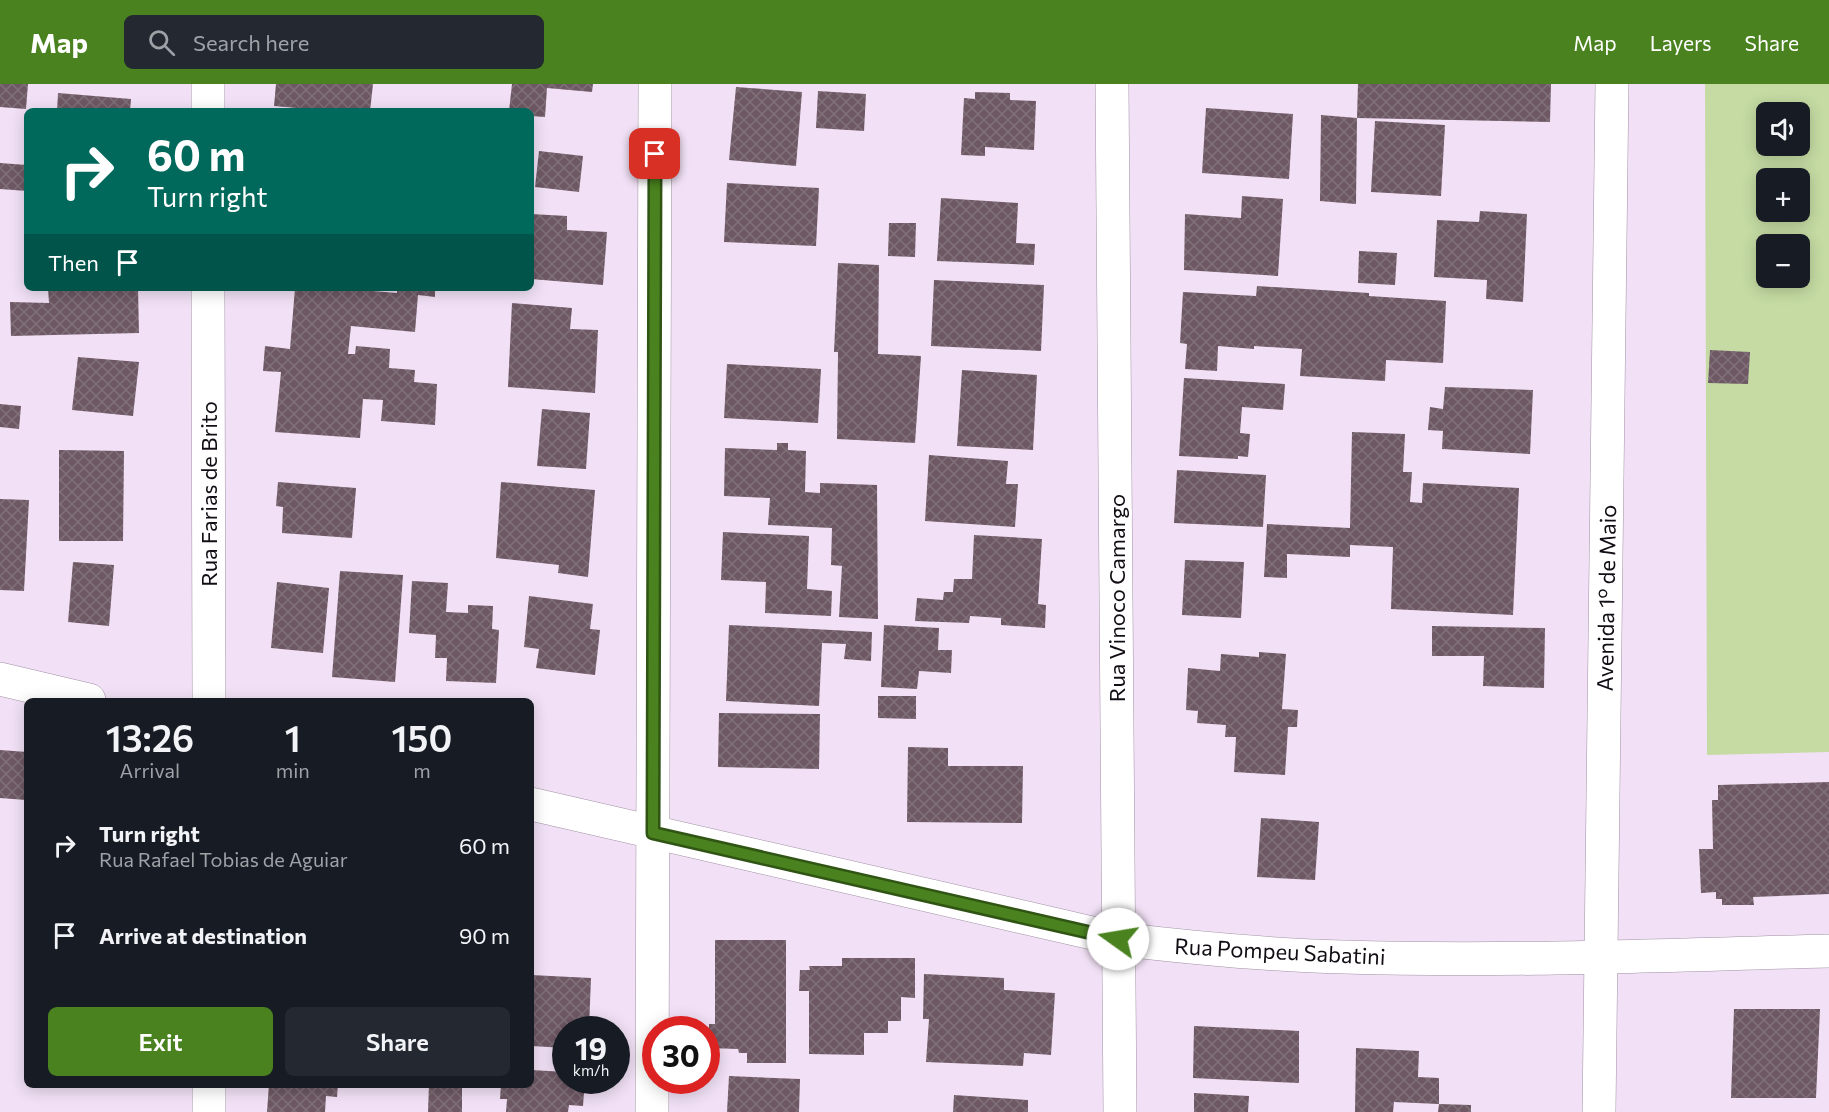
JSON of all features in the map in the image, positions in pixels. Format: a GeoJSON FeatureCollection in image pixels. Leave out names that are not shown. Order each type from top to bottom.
{"type":"FeatureCollection","features":[{"type":"Feature","properties":{"kind":"street"},"geometry":{"type":"LineString","coordinates":[[207,84],[208,108]]}},
{"type":"Feature","properties":{"kind":"street"},"geometry":{"type":"LineString","coordinates":[[652,1112],[655,84]]}},
{"type":"Feature","properties":{"kind":"street","name":"Rua Vinoco Camargo"},"geometry":{"type":"LineString","coordinates":[[1112,84],[1119,1112]]}},
{"type":"Feature","properties":{"kind":"street","name":"Avenida 1º de Maio"},"geometry":{"type":"LineString","coordinates":[[1599,1112],[1612,84]]}},
{"type":"Feature","properties":{"kind":"street","name":"Rua Farias de Brito"},"geometry":{"type":"LineString","coordinates":[[208,291],[208,698]]}},
{"type":"Feature","properties":{"kind":"street"},"geometry":{"type":"LineString","coordinates":[[0,680],[80,698]]}},
{"type":"Feature","properties":{"kind":"street","name":"Rua Pompeu Sabatini"},"geometry":{"type":"LineString","coordinates":[[534,805],[1118,939],[1215,950],[1343,957],[1467,959],[1829,951]]}},
{"type":"Feature","properties":{"kind":"street"},"geometry":{"type":"LineString","coordinates":[[209,1088],[209,1112]]}},
{"type":"Feature","properties":{"kind":"green space"},"geometry":{"type":"Polygon","coordinates":[[[1705,84],[1829,84],[1829,752],[1707,755],[1705,84]]]}},
{"type":"Feature","properties":{"kind":"building"},"geometry":{"type":"Polygon","coordinates":[[[0,84],[28,84],[26,108],[0,107],[0,84]]]}},
{"type":"Feature","properties":{"kind":"building"},"geometry":{"type":"Polygon","coordinates":[[[276,84],[373,84],[370,108],[274,106],[276,84]]]}},
{"type":"Feature","properties":{"kind":"building"},"geometry":{"type":"Polygon","coordinates":[[[512,84],[593,84],[592,92],[547,88],[545,117],[534,116],[534,108],[509,108],[512,84]]]}},
{"type":"Feature","properties":{"kind":"building"},"geometry":{"type":"Polygon","coordinates":[[[1358,84],[1551,84],[1550,122],[1357,118],[1358,84]]]}},
{"type":"Feature","properties":{"kind":"building"},"geometry":{"type":"Polygon","coordinates":[[[736,87],[802,92],[796,166],[729,160],[736,87]]]}},
{"type":"Feature","properties":{"kind":"building"},"geometry":{"type":"Polygon","coordinates":[[[818,91],[866,94],[864,131],[816,128],[818,91]]]}},
{"type":"Feature","properties":{"kind":"building"},"geometry":{"type":"Polygon","coordinates":[[[975,92],[1010,93],[1010,100],[1036,101],[1034,150],[985,147],[985,156],[961,155],[964,98],[975,99],[975,92]]]}},
{"type":"Feature","properties":{"kind":"building"},"geometry":{"type":"Polygon","coordinates":[[[58,93],[131,99],[130,108],[57,108],[58,93]]]}},
{"type":"Feature","properties":{"kind":"building"},"geometry":{"type":"Polygon","coordinates":[[[1206,108],[1293,114],[1289,179],[1202,173],[1206,108]]]}},
{"type":"Feature","properties":{"kind":"building"},"geometry":{"type":"Polygon","coordinates":[[[1321,115],[1357,118],[1356,204],[1320,201],[1321,115]]]}},
{"type":"Feature","properties":{"kind":"building"},"geometry":{"type":"Polygon","coordinates":[[[1375,121],[1445,125],[1441,196],[1371,192],[1375,121]]]}},
{"type":"Feature","properties":{"kind":"building"},"geometry":{"type":"Polygon","coordinates":[[[539,151],[583,156],[579,192],[535,187],[539,151]]]}},
{"type":"Feature","properties":{"kind":"building"},"geometry":{"type":"Polygon","coordinates":[[[0,163],[24,165],[24,191],[0,189],[0,163]]]}},
{"type":"Feature","properties":{"kind":"building"},"geometry":{"type":"Polygon","coordinates":[[[727,183],[819,188],[816,246],[724,242],[727,183]]]}},
{"type":"Feature","properties":{"kind":"building"},"geometry":{"type":"Polygon","coordinates":[[[1242,196],[1283,199],[1278,276],[1184,270],[1185,214],[1241,218],[1242,196]]]}},
{"type":"Feature","properties":{"kind":"building"},"geometry":{"type":"Polygon","coordinates":[[[941,198],[1018,203],[1016,243],[1035,244],[1034,265],[937,261],[941,198]]]}},
{"type":"Feature","properties":{"kind":"building"},"geometry":{"type":"Polygon","coordinates":[[[1480,211],[1527,214],[1523,302],[1486,299],[1487,280],[1434,277],[1437,220],[1479,222],[1480,211]]]}},
{"type":"Feature","properties":{"kind":"building"},"geometry":{"type":"Polygon","coordinates":[[[534,214],[567,216],[567,230],[607,232],[603,285],[534,279],[534,214]]]}},
{"type":"Feature","properties":{"kind":"building"},"geometry":{"type":"Polygon","coordinates":[[[889,223],[916,223],[915,257],[888,256],[889,223]]]}},
{"type":"Feature","properties":{"kind":"building"},"geometry":{"type":"Polygon","coordinates":[[[1359,251],[1397,253],[1395,285],[1358,283],[1359,251]]]}},
{"type":"Feature","properties":{"kind":"building"},"geometry":{"type":"Polygon","coordinates":[[[838,263],[879,265],[878,354],[921,356],[915,443],[837,439],[838,352],[834,352],[838,263]]]}},
{"type":"Feature","properties":{"kind":"building"},"geometry":{"type":"Polygon","coordinates":[[[934,280],[1044,285],[1041,351],[931,346],[934,280]]]}},
{"type":"Feature","properties":{"kind":"building"},"geometry":{"type":"Polygon","coordinates":[[[1257,286],[1369,293],[1369,296],[1446,301],[1443,363],[1386,360],[1385,381],[1300,376],[1302,349],[1218,346],[1217,371],[1185,369],[1187,344],[1180,343],[1183,292],[1256,296],[1257,286]]]}},
{"type":"Feature","properties":{"kind":"building"},"geometry":{"type":"Polygon","coordinates":[[[48,291],[138,291],[139,333],[11,336],[10,302],[49,303],[48,291]]]}},
{"type":"Feature","properties":{"kind":"building"},"geometry":{"type":"Polygon","coordinates":[[[295,291],[397,293],[397,291],[435,291],[435,297],[418,295],[415,332],[351,326],[348,354],[355,354],[356,346],[390,349],[389,368],[415,370],[414,382],[437,384],[435,425],[381,421],[383,400],[363,399],[360,438],[275,432],[281,372],[263,371],[265,346],[290,349],[295,291]]]}},
{"type":"Feature","properties":{"kind":"building"},"geometry":{"type":"Polygon","coordinates":[[[512,303],[572,308],[570,329],[598,330],[595,393],[508,387],[512,303]]]}},
{"type":"Feature","properties":{"kind":"building"},"geometry":{"type":"Polygon","coordinates":[[[1710,350],[1750,352],[1748,384],[1708,383],[1710,350]]]}},
{"type":"Feature","properties":{"kind":"building"},"geometry":{"type":"Polygon","coordinates":[[[78,357],[139,362],[133,416],[72,410],[78,357]]]}},
{"type":"Feature","properties":{"kind":"building"},"geometry":{"type":"Polygon","coordinates":[[[727,364],[821,369],[818,423],[724,418],[727,364]]]}},
{"type":"Feature","properties":{"kind":"building"},"geometry":{"type":"Polygon","coordinates":[[[962,370],[1037,375],[1033,450],[957,446],[962,370]]]}},
{"type":"Feature","properties":{"kind":"building"},"geometry":{"type":"Polygon","coordinates":[[[1184,378],[1285,384],[1283,410],[1242,407],[1240,433],[1250,434],[1248,457],[1238,456],[1238,459],[1179,456],[1184,378]]]}},
{"type":"Feature","properties":{"kind":"building"},"geometry":{"type":"Polygon","coordinates":[[[1445,387],[1533,390],[1530,454],[1442,449],[1443,431],[1428,430],[1430,407],[1443,409],[1445,387]]]}},
{"type":"Feature","properties":{"kind":"building"},"geometry":{"type":"Polygon","coordinates":[[[0,404],[21,406],[19,429],[0,427],[0,404]]]}},
{"type":"Feature","properties":{"kind":"building"},"geometry":{"type":"Polygon","coordinates":[[[542,409],[590,413],[586,469],[537,466],[542,409]]]}},
{"type":"Feature","properties":{"kind":"building"},"geometry":{"type":"Polygon","coordinates":[[[1352,432],[1405,434],[1403,472],[1412,472],[1410,502],[1422,503],[1423,483],[1519,488],[1513,615],[1391,609],[1393,547],[1350,545],[1350,557],[1287,554],[1287,578],[1264,577],[1267,524],[1350,528],[1352,432]]]}},
{"type":"Feature","properties":{"kind":"building"},"geometry":{"type":"Polygon","coordinates":[[[777,443],[788,443],[788,450],[806,451],[805,492],[820,493],[820,483],[877,485],[878,619],[839,617],[842,566],[831,565],[832,528],[768,525],[770,498],[724,496],[725,448],[777,450],[777,443]]]}},
{"type":"Feature","properties":{"kind":"building"},"geometry":{"type":"Polygon","coordinates":[[[59,450],[124,451],[123,541],[59,541],[59,450]]]}},
{"type":"Feature","properties":{"kind":"building"},"geometry":{"type":"Polygon","coordinates":[[[929,455],[1008,461],[1006,484],[1018,484],[1015,527],[925,521],[929,455]]]}},
{"type":"Feature","properties":{"kind":"building"},"geometry":{"type":"Polygon","coordinates":[[[1177,470],[1266,475],[1263,527],[1174,523],[1177,470]]]}},
{"type":"Feature","properties":{"kind":"building"},"geometry":{"type":"Polygon","coordinates":[[[278,482],[356,488],[352,538],[282,533],[283,507],[276,506],[278,482]]]}},
{"type":"Feature","properties":{"kind":"building"},"geometry":{"type":"Polygon","coordinates":[[[501,482],[595,490],[588,577],[558,573],[559,565],[496,558],[501,482]]]}},
{"type":"Feature","properties":{"kind":"building"},"geometry":{"type":"Polygon","coordinates":[[[0,499],[29,500],[24,591],[0,590],[0,499]]]}},
{"type":"Feature","properties":{"kind":"building"},"geometry":{"type":"Polygon","coordinates":[[[723,532],[809,536],[807,589],[832,591],[831,616],[765,613],[766,582],[721,580],[723,532]]]}},
{"type":"Feature","properties":{"kind":"building"},"geometry":{"type":"Polygon","coordinates":[[[974,535],[1042,539],[1038,604],[1046,605],[1045,628],[1001,625],[1001,618],[970,616],[969,623],[915,621],[917,598],[943,600],[944,592],[953,592],[954,579],[972,579],[974,535]]]}},
{"type":"Feature","properties":{"kind":"building"},"geometry":{"type":"Polygon","coordinates":[[[1185,560],[1244,562],[1241,618],[1182,615],[1185,560]]]}},
{"type":"Feature","properties":{"kind":"building"},"geometry":{"type":"Polygon","coordinates":[[[73,562],[114,565],[109,626],[68,622],[73,562]]]}},
{"type":"Feature","properties":{"kind":"building"},"geometry":{"type":"Polygon","coordinates":[[[340,571],[403,575],[395,682],[332,677],[340,571]]]}},
{"type":"Feature","properties":{"kind":"building"},"geometry":{"type":"Polygon","coordinates":[[[412,581],[448,583],[446,612],[468,613],[468,605],[493,606],[492,629],[499,630],[496,683],[446,681],[447,658],[435,658],[436,635],[409,633],[412,581]]]}},
{"type":"Feature","properties":{"kind":"building"},"geometry":{"type":"Polygon","coordinates":[[[277,582],[329,588],[323,653],[271,648],[277,582]]]}},
{"type":"Feature","properties":{"kind":"building"},"geometry":{"type":"Polygon","coordinates":[[[529,596],[593,604],[590,629],[600,630],[595,675],[536,668],[539,649],[524,647],[529,596]]]}},
{"type":"Feature","properties":{"kind":"building"},"geometry":{"type":"Polygon","coordinates":[[[729,625],[872,632],[871,661],[844,659],[846,644],[822,643],[819,706],[726,701],[729,625]]]}},
{"type":"Feature","properties":{"kind":"building"},"geometry":{"type":"Polygon","coordinates":[[[884,625],[939,628],[938,650],[952,650],[951,673],[919,671],[917,689],[881,687],[884,625]]]}},
{"type":"Feature","properties":{"kind":"building"},"geometry":{"type":"Polygon","coordinates":[[[1432,626],[1545,628],[1544,688],[1483,686],[1484,656],[1432,656],[1432,626]]]}},
{"type":"Feature","properties":{"kind":"building"},"geometry":{"type":"Polygon","coordinates":[[[1259,652],[1286,654],[1282,709],[1298,710],[1297,727],[1288,727],[1285,775],[1234,772],[1236,737],[1225,737],[1226,725],[1197,723],[1198,711],[1186,710],[1188,668],[1220,671],[1221,654],[1259,657],[1259,652]]]}},
{"type":"Feature","properties":{"kind":"building"},"geometry":{"type":"Polygon","coordinates":[[[878,696],[916,696],[916,719],[878,718],[878,696]]]}},
{"type":"Feature","properties":{"kind":"building"},"geometry":{"type":"Polygon","coordinates":[[[719,713],[820,714],[819,769],[718,767],[719,713]]]}},
{"type":"Feature","properties":{"kind":"building"},"geometry":{"type":"Polygon","coordinates":[[[908,747],[948,748],[948,766],[1023,766],[1022,823],[907,822],[908,747]]]}},
{"type":"Feature","properties":{"kind":"building"},"geometry":{"type":"Polygon","coordinates":[[[0,750],[24,752],[24,800],[0,798],[0,750]]]}},
{"type":"Feature","properties":{"kind":"building"},"geometry":{"type":"Polygon","coordinates":[[[1829,782],[1829,894],[1753,897],[1754,905],[1722,905],[1722,899],[1716,899],[1716,892],[1701,893],[1699,849],[1713,849],[1712,800],[1718,800],[1718,785],[1829,782]]]}},
{"type":"Feature","properties":{"kind":"building"},"geometry":{"type":"Polygon","coordinates":[[[1261,818],[1319,822],[1315,880],[1257,877],[1261,818]]]}},
{"type":"Feature","properties":{"kind":"building"},"geometry":{"type":"Polygon","coordinates":[[[715,940],[786,940],[786,1063],[747,1063],[747,1053],[739,1053],[738,1049],[720,1048],[720,1016],[715,1016],[715,940]]]}},
{"type":"Feature","properties":{"kind":"building"},"geometry":{"type":"Polygon","coordinates":[[[842,958],[915,958],[915,998],[901,997],[901,1021],[888,1021],[888,1033],[864,1033],[864,1055],[809,1054],[809,991],[799,991],[800,970],[810,970],[809,966],[842,966],[842,958]]]}},
{"type":"Feature","properties":{"kind":"building"},"geometry":{"type":"Polygon","coordinates":[[[924,974],[1004,978],[1004,990],[1055,993],[1051,1055],[1024,1053],[1023,1066],[926,1062],[929,1019],[923,1019],[924,974]]]}},
{"type":"Feature","properties":{"kind":"building"},"geometry":{"type":"Polygon","coordinates":[[[534,975],[591,978],[590,1016],[552,1016],[552,1047],[534,1046],[534,975]]]}},
{"type":"Feature","properties":{"kind":"building"},"geometry":{"type":"Polygon","coordinates":[[[1734,1009],[1820,1009],[1816,1098],[1731,1098],[1734,1009]]]}},
{"type":"Feature","properties":{"kind":"building"},"geometry":{"type":"Polygon","coordinates":[[[1194,1026],[1299,1031],[1299,1083],[1193,1078],[1194,1026]]]}},
{"type":"Feature","properties":{"kind":"building"},"geometry":{"type":"Polygon","coordinates":[[[1356,1048],[1419,1051],[1418,1077],[1439,1078],[1439,1104],[1394,1102],[1393,1112],[1355,1112],[1356,1048]]]}},
{"type":"Feature","properties":{"kind":"building"},"geometry":{"type":"Polygon","coordinates":[[[534,1070],[552,1071],[552,1094],[584,1094],[583,1106],[569,1105],[568,1112],[506,1112],[507,1099],[500,1099],[501,1088],[534,1088],[534,1070]]]}},
{"type":"Feature","properties":{"kind":"building"},"geometry":{"type":"Polygon","coordinates":[[[729,1076],[800,1079],[799,1112],[727,1112],[729,1076]]]}},
{"type":"Feature","properties":{"kind":"building"},"geometry":{"type":"Polygon","coordinates":[[[269,1088],[338,1088],[337,1097],[326,1096],[325,1112],[267,1112],[269,1088]]]}},
{"type":"Feature","properties":{"kind":"building"},"geometry":{"type":"Polygon","coordinates":[[[429,1088],[462,1088],[462,1112],[428,1112],[429,1088]]]}},
{"type":"Feature","properties":{"kind":"building"},"geometry":{"type":"Polygon","coordinates":[[[1194,1093],[1249,1096],[1248,1112],[1194,1112],[1194,1093]]]}},
{"type":"Feature","properties":{"kind":"building"},"geometry":{"type":"Polygon","coordinates":[[[954,1095],[1028,1100],[1028,1112],[953,1112],[954,1095]]]}},
{"type":"Feature","properties":{"kind":"building"},"geometry":{"type":"Polygon","coordinates":[[[1439,1104],[1471,1105],[1471,1112],[1438,1112],[1439,1104]]]}},
{"type":"Feature","properties":{"kind":"route"},"geometry":{"type":"LineString","coordinates":[[655,154],[653,833],[1118,939]]}}]}
